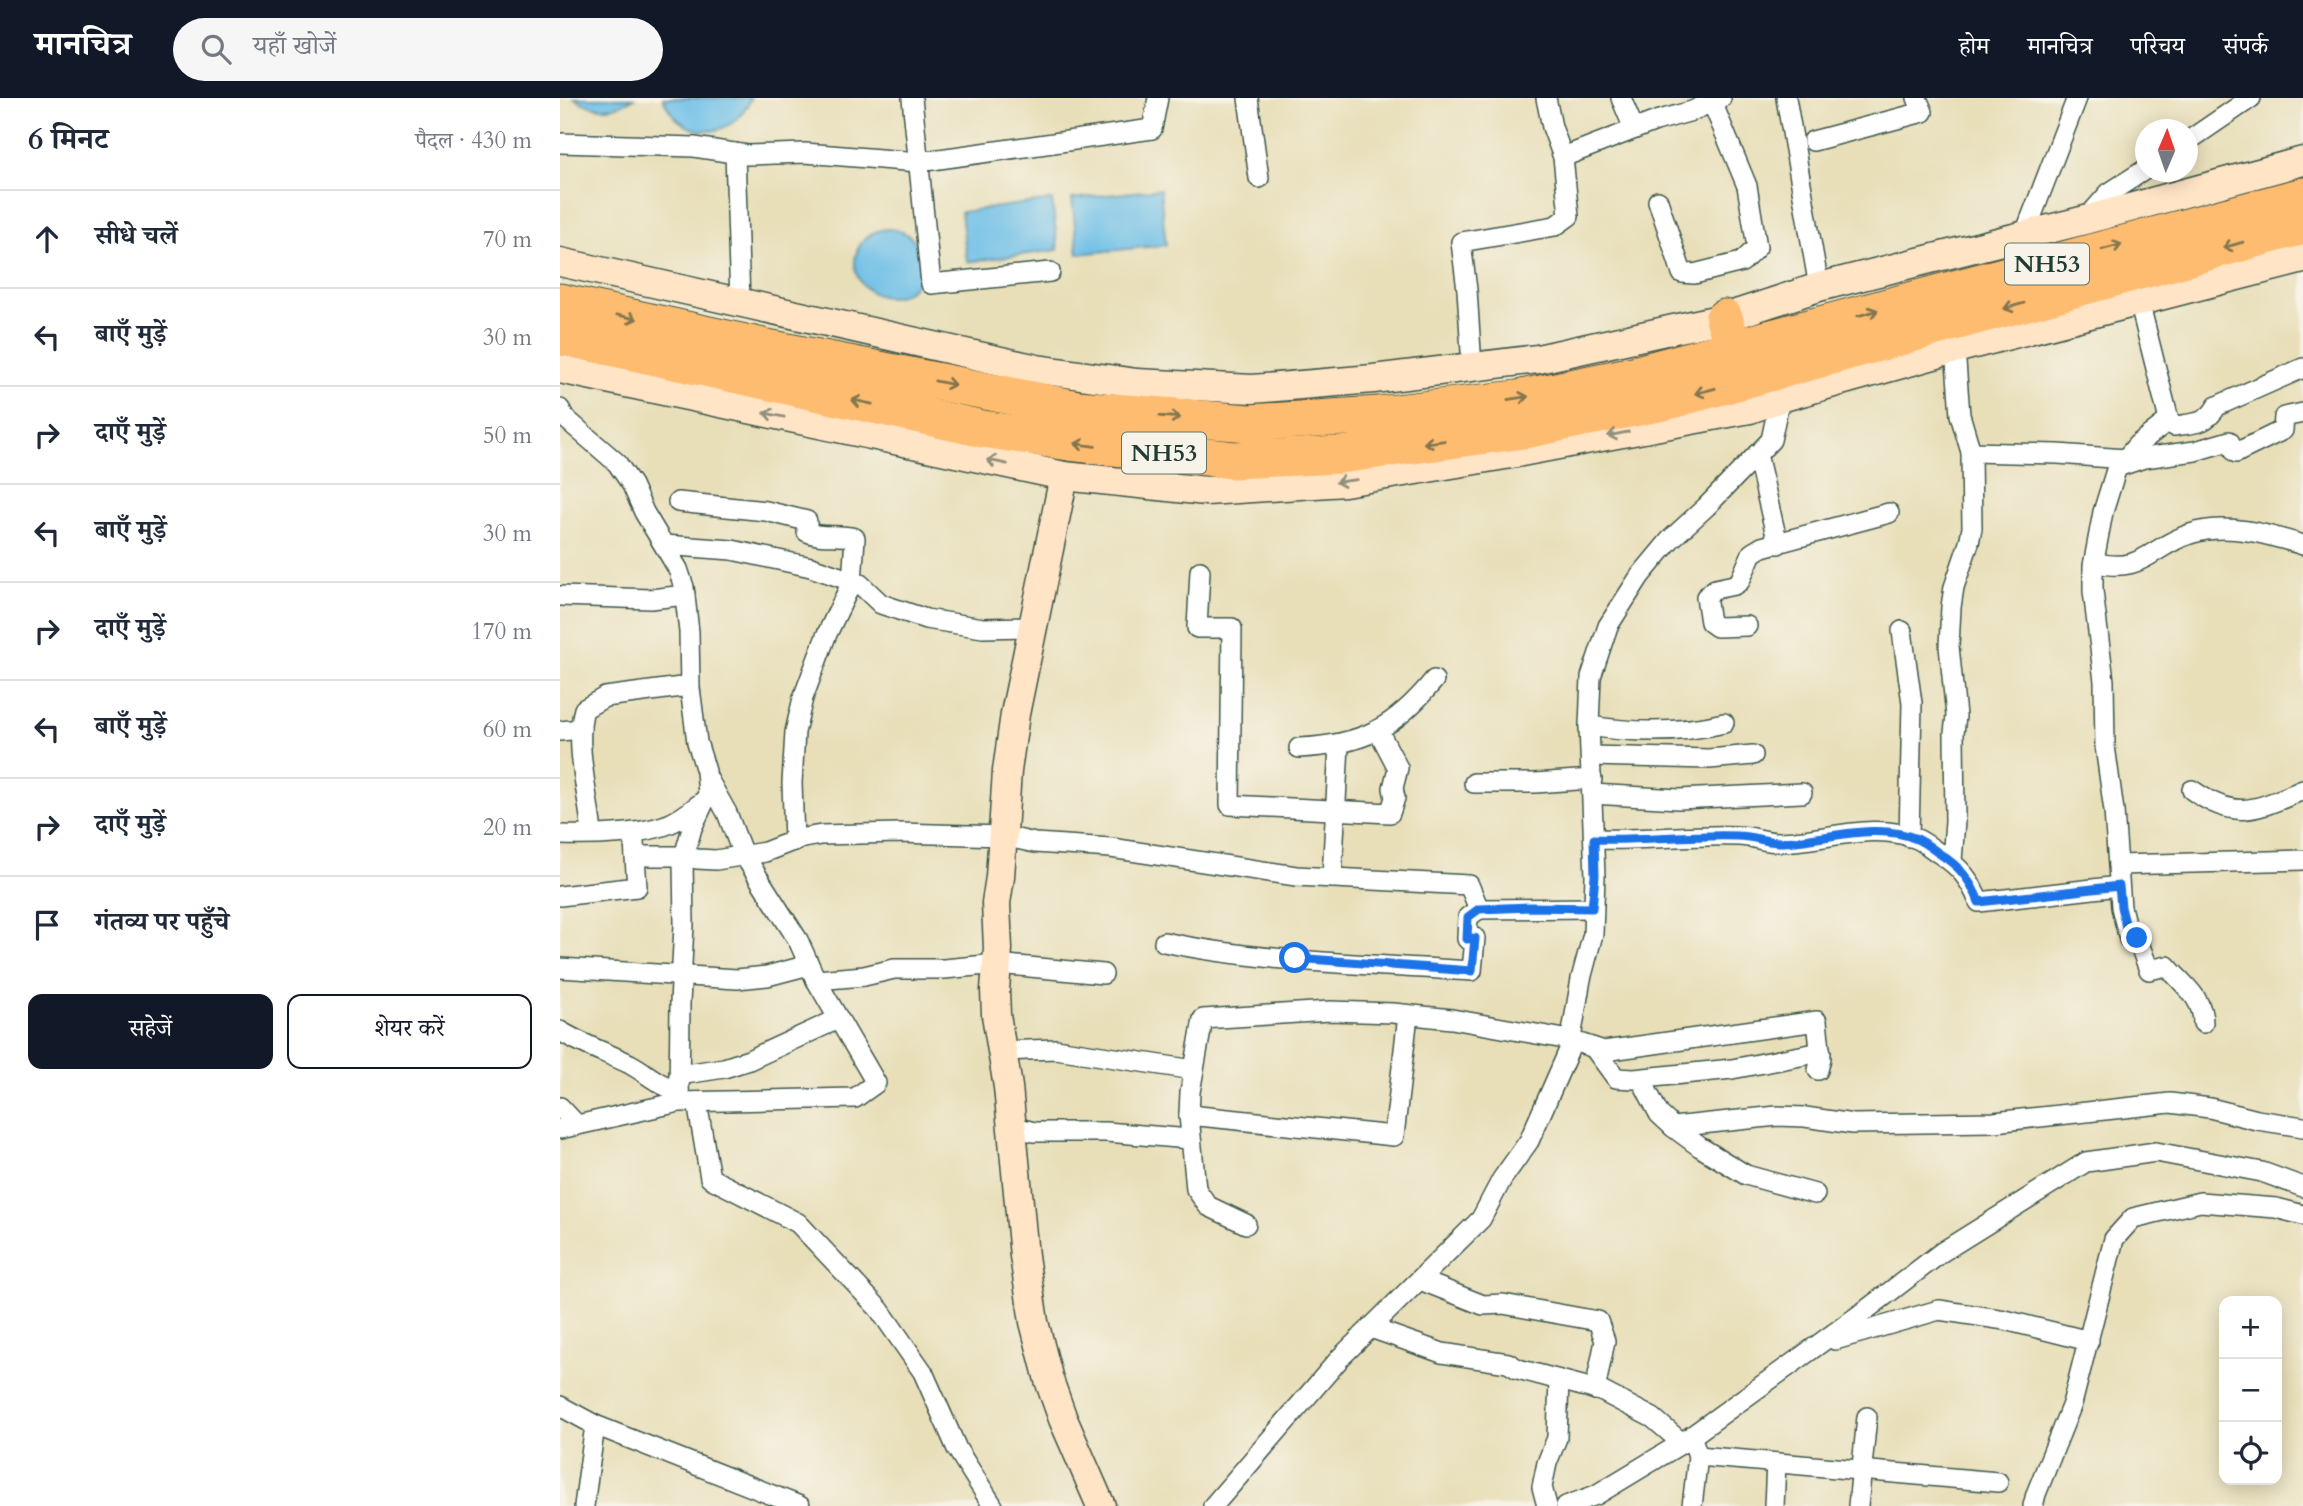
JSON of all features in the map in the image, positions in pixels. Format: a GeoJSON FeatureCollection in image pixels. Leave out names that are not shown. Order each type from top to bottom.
{"type":"FeatureCollection","features":[{"type":"Feature","properties":{"kind":"highway","name":"NH53"},"geometry":{"type":"LineString","coordinates":[[560,302],[772,349],[1077,409],[1249,423],[1379,415],[1517,399],[1633,375],[1729,334],[2300,221]]}},
{"type":"Feature","properties":{"kind":"highway","name":"NH53"},"geometry":{"type":"LineString","coordinates":[[560,336],[983,429],[1092,446],[1234,460],[1340,455],[1524,430],[1668,401],[1776,385],[2300,221]]}},
{"type":"Feature","properties":{"kind":"street"},"geometry":{"type":"LineString","coordinates":[[912,98],[931,284],[1050,272]]}},
{"type":"Feature","properties":{"kind":"street"},"geometry":{"type":"LineString","coordinates":[[560,143],[694,147],[747,155],[805,153],[918,162],[1152,129],[1162,98]]}},
{"type":"Feature","properties":{"kind":"street"},"geometry":{"type":"LineString","coordinates":[[1248,98],[1259,178]]}},
{"type":"Feature","properties":{"kind":"street"},"geometry":{"type":"LineString","coordinates":[[1472,367],[1461,242],[1555,226],[1569,216],[1563,157],[1552,127],[1546,98]]}},
{"type":"Feature","properties":{"kind":"street"},"geometry":{"type":"LineString","coordinates":[[1621,98],[1634,129]]}},
{"type":"Feature","properties":{"kind":"street"},"geometry":{"type":"LineString","coordinates":[[1786,98],[1819,287]]}},
{"type":"Feature","properties":{"kind":"street"},"geometry":{"type":"LineString","coordinates":[[1812,141],[1923,112],[1917,98]]}},
{"type":"Feature","properties":{"kind":"street"},"geometry":{"type":"LineString","coordinates":[[2024,236],[2077,98]]}},
{"type":"Feature","properties":{"kind":"street"},"geometry":{"type":"LineString","coordinates":[[2198,134],[2251,98]]}},
{"type":"Feature","properties":{"kind":"street"},"geometry":{"type":"LineString","coordinates":[[1563,157],[1690,104],[1716,100],[1747,186],[1757,247],[1742,262],[1694,274],[1682,274],[1658,201]]}},
{"type":"Feature","properties":{"kind":"street"},"geometry":{"type":"LineString","coordinates":[[735,153],[740,302]]}},
{"type":"Feature","properties":{"kind":"street"},"geometry":{"type":"LineString","coordinates":[[560,262],[1037,369],[1137,383],[1252,389],[1373,380],[1729,334],[1819,287],[2024,236],[2303,161]]}},
{"type":"Feature","properties":{"kind":"street"},"geometry":{"type":"LineString","coordinates":[[2085,220],[2109,193],[2135,176]]}},
{"type":"Feature","properties":{"kind":"street"},"geometry":{"type":"LineString","coordinates":[[560,369],[1064,476],[1206,491],[1345,482],[1737,411],[1776,385],[1955,349],[2139,301],[2300,221]]}},
{"type":"Feature","properties":{"kind":"street"},"geometry":{"type":"LineString","coordinates":[[2139,301],[2169,420],[2174,426],[2210,418],[2217,407],[2303,368]]}},
{"type":"Feature","properties":{"kind":"street"},"geometry":{"type":"LineString","coordinates":[[1952,861],[1956,716],[1949,646],[1951,607],[1954,587],[1972,528],[1970,452],[1960,415],[1955,349]]}},
{"type":"Feature","properties":{"kind":"street"},"geometry":{"type":"LineString","coordinates":[[1213,1506],[1341,1357],[1481,1219],[1502,1179],[1529,1141],[1569,1049],[1581,979],[1593,934],[1595,876],[1589,726],[1591,677],[1608,626],[1640,576],[1670,540],[1771,440],[1776,385]]}},
{"type":"Feature","properties":{"kind":"street"},"geometry":{"type":"LineString","coordinates":[[560,409],[565,418],[617,463],[632,485],[677,569],[685,594],[690,686],[697,742],[707,778],[708,794],[692,828],[684,856],[681,976],[683,1092],[710,1178],[798,1223],[879,1309],[923,1372],[957,1449],[993,1506]]}},
{"type":"Feature","properties":{"kind":"street"},"geometry":{"type":"LineString","coordinates":[[1970,452],[2058,454],[2122,463],[2196,451],[2229,441],[2236,453],[2283,430],[2284,416],[2303,413]]}},
{"type":"Feature","properties":{"kind":"street"},"geometry":{"type":"LineString","coordinates":[[2169,420],[2137,445],[2122,463],[2103,512],[2094,562],[2093,591],[2104,681],[2105,746],[2114,811],[2121,907],[2129,939],[2137,938],[2149,970],[2167,966],[2183,986],[2196,996],[2203,1011],[2203,1023]]}},
{"type":"Feature","properties":{"kind":"street"},"geometry":{"type":"LineString","coordinates":[[1758,454],[1778,544]]}},
{"type":"Feature","properties":{"kind":"street"},"geometry":{"type":"LineString","coordinates":[[1064,476],[1015,714],[1007,771],[996,903],[996,1015],[1034,1322],[1049,1380],[1063,1419],[1101,1506]]}},
{"type":"Feature","properties":{"kind":"street"},"geometry":{"type":"LineString","coordinates":[[678,502],[766,511],[807,521],[807,532],[816,536],[840,534],[855,538],[852,582],[826,636],[803,698],[795,732],[792,783],[794,841]]}},
{"type":"Feature","properties":{"kind":"street"},"geometry":{"type":"LineString","coordinates":[[1746,626],[1717,627],[1710,622],[1706,597],[1715,589],[1740,581],[1752,554],[1762,547],[1889,513]]}},
{"type":"Feature","properties":{"kind":"street"},"geometry":{"type":"LineString","coordinates":[[2094,562],[2112,567],[2132,565],[2153,555],[2167,543],[2215,529],[2247,530],[2303,545]]}},
{"type":"Feature","properties":{"kind":"street"},"geometry":{"type":"LineString","coordinates":[[664,545],[708,547],[756,554],[811,567],[860,584],[881,604],[926,619],[983,628],[1032,627]]}},
{"type":"Feature","properties":{"kind":"street"},"geometry":{"type":"LineString","coordinates":[[1200,571],[1197,628],[1232,628],[1230,805],[1390,813],[1395,798],[1398,768],[1378,730]]}},
{"type":"Feature","properties":{"kind":"street"},"geometry":{"type":"LineString","coordinates":[[560,596],[651,599],[685,594]]}},
{"type":"Feature","properties":{"kind":"street"},"geometry":{"type":"LineString","coordinates":[[1902,631],[1912,703],[1909,837]]}},
{"type":"Feature","properties":{"kind":"street"},"geometry":{"type":"LineString","coordinates":[[1299,748],[1339,744],[1378,730],[1399,719],[1434,680]]}},
{"type":"Feature","properties":{"kind":"street"},"geometry":{"type":"LineString","coordinates":[[592,834],[582,757],[581,729],[584,709],[604,696],[690,686]]}},
{"type":"Feature","properties":{"kind":"street"},"geometry":{"type":"LineString","coordinates":[[1589,726],[1627,732],[1694,729],[1724,723]]}},
{"type":"Feature","properties":{"kind":"street"},"geometry":{"type":"LineString","coordinates":[[560,731],[581,729]]}},
{"type":"Feature","properties":{"kind":"street"},"geometry":{"type":"LineString","coordinates":[[1332,878],[1339,744]]}},
{"type":"Feature","properties":{"kind":"street"},"geometry":{"type":"LineString","coordinates":[[1591,756],[1709,760],[1753,755]]}},
{"type":"Feature","properties":{"kind":"street"},"geometry":{"type":"LineString","coordinates":[[560,1031],[576,1041],[630,1064],[668,1088],[683,1092],[855,1098],[876,1083],[838,1019],[798,940],[744,856],[727,813],[707,778]]}},
{"type":"Feature","properties":{"kind":"street"},"geometry":{"type":"LineString","coordinates":[[1474,783],[1592,787],[1679,799],[1802,793]]}},
{"type":"Feature","properties":{"kind":"street"},"geometry":{"type":"LineString","coordinates":[[2192,790],[2223,808],[2245,810],[2303,790]]}},
{"type":"Feature","properties":{"kind":"street"},"geometry":{"type":"LineString","coordinates":[[560,835],[634,831],[674,822],[705,800]]}},
{"type":"Feature","properties":{"kind":"street"},"geometry":{"type":"LineString","coordinates":[[560,897],[636,887],[634,831]]}},
{"type":"Feature","properties":{"kind":"street"},"geometry":{"type":"LineString","coordinates":[[1594,839],[1740,835],[1779,842],[1875,832],[1916,839],[1952,861],[1966,874],[1979,902],[2119,886]]}},
{"type":"Feature","properties":{"kind":"street"},"geometry":{"type":"LineString","coordinates":[[635,856],[684,856],[716,860],[765,852],[794,841],[821,835],[1003,836],[1035,843],[1111,848],[1244,870],[1332,878],[1469,885],[1479,909]]}},
{"type":"Feature","properties":{"kind":"street"},"geometry":{"type":"LineString","coordinates":[[2118,865],[2303,860]]}},
{"type":"Feature","properties":{"kind":"street"},"geometry":{"type":"LineString","coordinates":[[1164,942],[1247,955],[1472,971],[1475,938],[1467,939],[1468,917],[1479,909],[1592,908]]}},
{"type":"Feature","properties":{"kind":"street"},"geometry":{"type":"LineString","coordinates":[[560,968],[737,979],[813,972],[864,976],[894,969],[997,964],[1103,974]]}},
{"type":"Feature","properties":{"kind":"street"},"geometry":{"type":"LineString","coordinates":[[1246,1224],[1208,1206],[1196,1189],[1189,1115],[1203,1019],[1330,1011],[1408,1015],[1452,1019],[1570,1040],[1604,1051],[1817,1021],[1820,1061],[1641,1079],[1616,1078],[1594,1048]]}},
{"type":"Feature","properties":{"kind":"street"},"geometry":{"type":"LineString","coordinates":[[1189,1115],[1394,1136],[1408,1015]]}},
{"type":"Feature","properties":{"kind":"street"},"geometry":{"type":"LineString","coordinates":[[560,1107],[568,1127],[683,1092],[724,1068],[749,1060],[838,1019]]}},
{"type":"Feature","properties":{"kind":"street"},"geometry":{"type":"LineString","coordinates":[[1002,1051],[1056,1049],[1194,1070]]}},
{"type":"Feature","properties":{"kind":"street"},"geometry":{"type":"LineString","coordinates":[[1641,1079],[1659,1114],[1700,1147],[1746,1175],[1815,1194]]}},
{"type":"Feature","properties":{"kind":"street"},"geometry":{"type":"LineString","coordinates":[[1674,1127],[1777,1116],[1805,1117],[1853,1125],[1994,1122],[2170,1104],[2210,1108],[2303,1127]]}},
{"type":"Feature","properties":{"kind":"street"},"geometry":{"type":"LineString","coordinates":[[1011,1126],[1034,1132],[1106,1132],[1191,1139]]}},
{"type":"Feature","properties":{"kind":"street"},"geometry":{"type":"LineString","coordinates":[[1578,1504],[1687,1439],[1815,1348],[1942,1252],[2086,1162],[2156,1152],[2262,1172],[2303,1187]]}},
{"type":"Feature","properties":{"kind":"street"},"geometry":{"type":"LineString","coordinates":[[2033,1506],[2072,1404],[2114,1239],[2133,1217],[2200,1202],[2276,1208],[2303,1215]]}},
{"type":"Feature","properties":{"kind":"street"},"geometry":{"type":"LineString","coordinates":[[1420,1280],[1483,1305],[1503,1304],[1598,1321],[1605,1341],[1595,1390]]}},
{"type":"Feature","properties":{"kind":"street"},"geometry":{"type":"LineString","coordinates":[[1815,1348],[1844,1336],[1939,1310],[2005,1320],[2089,1341]]}},
{"type":"Feature","properties":{"kind":"street"},"geometry":{"type":"LineString","coordinates":[[1371,1328],[1442,1353],[1508,1363],[1518,1369],[1595,1390],[1653,1418],[1687,1439],[1698,1456],[1692,1506]]}},
{"type":"Feature","properties":{"kind":"street"},"geometry":{"type":"LineString","coordinates":[[1547,1506],[1542,1487],[1547,1463],[1557,1438],[1559,1380]]}},
{"type":"Feature","properties":{"kind":"street"},"geometry":{"type":"LineString","coordinates":[[560,1406],[595,1425],[800,1506]]}},
{"type":"Feature","properties":{"kind":"street"},"geometry":{"type":"LineString","coordinates":[[1858,1506],[1867,1417]]}},
{"type":"Feature","properties":{"kind":"street"},"geometry":{"type":"LineString","coordinates":[[584,1506],[595,1425]]}},
{"type":"Feature","properties":{"kind":"street"},"geometry":{"type":"LineString","coordinates":[[1698,1456],[1998,1482]]}},
{"type":"Feature","properties":{"kind":"street"},"geometry":{"type":"LineString","coordinates":[[1774,1506],[1776,1463]]}},
{"type":"Feature","properties":{"kind":"water"},"geometry":{"type":"Polygon","coordinates":[[[574,98],[634,98],[619,106],[604,108],[574,98]]]}},
{"type":"Feature","properties":{"kind":"water"},"geometry":{"type":"Polygon","coordinates":[[[663,98],[751,98],[743,112],[732,123],[707,131],[682,123],[671,112],[663,98]]]}},
{"type":"Feature","properties":{"kind":"water"},"geometry":{"type":"Polygon","coordinates":[[[1160,189],[1166,245],[1078,254],[1072,199],[1160,189]]]}},
{"type":"Feature","properties":{"kind":"water"},"geometry":{"type":"Polygon","coordinates":[[[1052,200],[1058,250],[967,262],[961,212],[1052,200]]]}},
{"type":"Feature","properties":{"kind":"water"},"geometry":{"type":"Polygon","coordinates":[[[889,229],[902,232],[913,239],[920,250],[923,263],[920,276],[913,287],[902,294],[889,297],[876,294],[865,287],[858,276],[855,263],[858,250],[865,239],[876,232],[889,229]]]}},
{"type":"Feature","properties":{"kind":"route"},"geometry":{"type":"LineString","coordinates":[[1295,958],[1472,971],[1475,938],[1467,939],[1468,917],[1479,909],[1592,908],[1594,839],[1671,836],[1740,835],[1779,842],[1875,832],[1896,834],[1916,839],[1952,861],[1966,874],[1979,902],[2119,886],[2129,939],[2137,938]]}}]}
